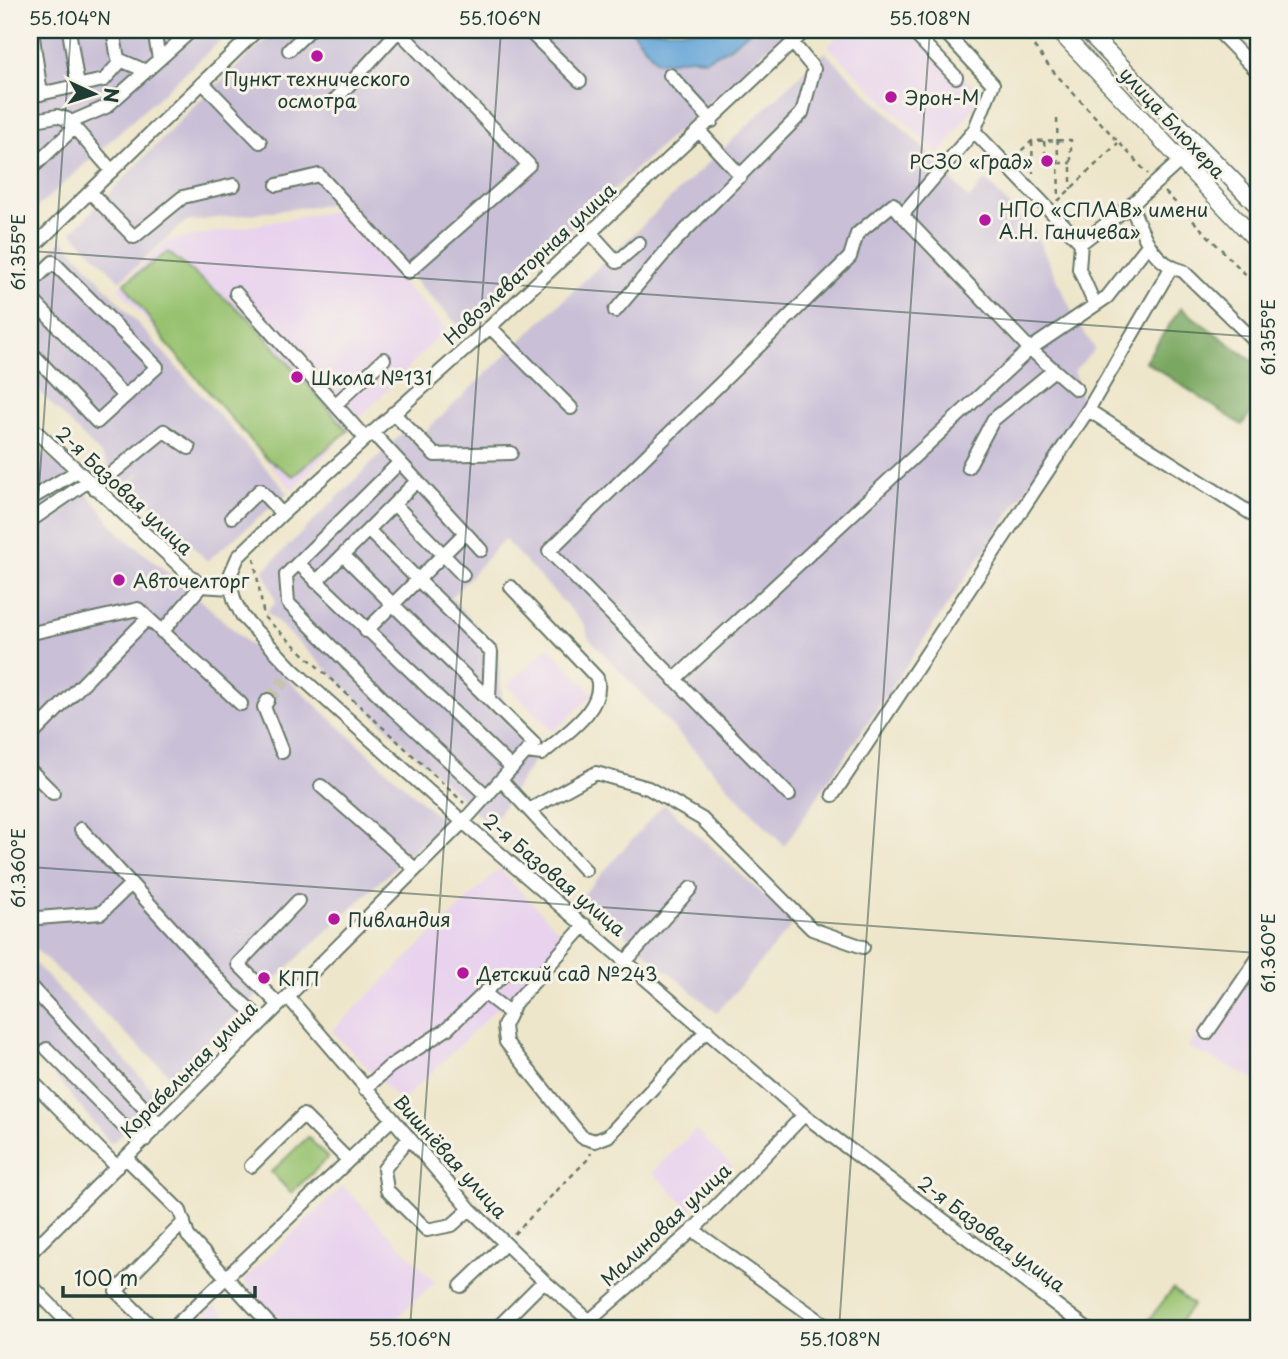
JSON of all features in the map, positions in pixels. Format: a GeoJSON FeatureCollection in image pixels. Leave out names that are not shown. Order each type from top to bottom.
{"type":"FeatureCollection","features":[{"type":"Feature","properties":{"kind":"main road","name":"улица Блюхера"},"geometry":{"type":"LineString","coordinates":[[1058,30],[1258,242]]}},
{"type":"Feature","properties":{"kind":"main road","name":"улица Блюхера"},"geometry":{"type":"LineString","coordinates":[[1086,30],[1258,206]]}},
{"type":"Feature","properties":{"kind":"street"},"geometry":{"type":"LineString","coordinates":[[32,30],[36,95],[104,80],[121,61]]}},
{"type":"Feature","properties":{"kind":"street"},"geometry":{"type":"LineString","coordinates":[[69,30],[78,87]]}},
{"type":"Feature","properties":{"kind":"street"},"geometry":{"type":"LineString","coordinates":[[113,30],[118,60],[146,71]]}},
{"type":"Feature","properties":{"kind":"street"},"geometry":{"type":"LineString","coordinates":[[154,30],[159,59]]}},
{"type":"Feature","properties":{"kind":"street"},"geometry":{"type":"LineString","coordinates":[[30,170],[72,126],[106,107],[192,30]]}},
{"type":"Feature","properties":{"kind":"street"},"geometry":{"type":"LineString","coordinates":[[30,250],[257,30]]}},
{"type":"Feature","properties":{"kind":"street"},"geometry":{"type":"LineString","coordinates":[[289,50],[310,30]]}},
{"type":"Feature","properties":{"kind":"street"},"geometry":{"type":"LineString","coordinates":[[277,185],[319,175],[408,272],[529,165],[399,30],[335,100]]}},
{"type":"Feature","properties":{"kind":"street","name":"Новоэлеваторная улица"},"geometry":{"type":"LineString","coordinates":[[231,588],[231,573],[238,557],[282,514],[490,327],[806,30]]}},
{"type":"Feature","properties":{"kind":"street"},"geometry":{"type":"LineString","coordinates":[[911,30],[956,77]]}},
{"type":"Feature","properties":{"kind":"street"},"geometry":{"type":"LineString","coordinates":[[902,215],[974,131],[993,84],[943,30]]}},
{"type":"Feature","properties":{"kind":"street"},"geometry":{"type":"LineString","coordinates":[[1217,30],[1258,72]]}},
{"type":"Feature","properties":{"kind":"street"},"geometry":{"type":"LineString","coordinates":[[535,32],[580,80]]}},
{"type":"Feature","properties":{"kind":"street"},"geometry":{"type":"LineString","coordinates":[[615,311],[674,242],[802,113],[814,69],[792,42]]}},
{"type":"Feature","properties":{"kind":"street"},"geometry":{"type":"LineString","coordinates":[[670,75],[712,121]]}},
{"type":"Feature","properties":{"kind":"street"},"geometry":{"type":"LineString","coordinates":[[202,83],[260,142]]}},
{"type":"Feature","properties":{"kind":"street"},"geometry":{"type":"LineString","coordinates":[[30,121],[57,116],[72,126],[112,170]]}},
{"type":"Feature","properties":{"kind":"street"},"geometry":{"type":"LineString","coordinates":[[974,131],[1081,243]]}},
{"type":"Feature","properties":{"kind":"street"},"geometry":{"type":"LineString","coordinates":[[700,132],[741,176]]}},
{"type":"Feature","properties":{"kind":"street"},"geometry":{"type":"LineString","coordinates":[[1095,305],[1079,269],[1081,243],[1131,205],[1180,161]]}},
{"type":"Feature","properties":{"kind":"street"},"geometry":{"type":"LineString","coordinates":[[90,192],[134,237],[183,197],[234,186]]}},
{"type":"Feature","properties":{"kind":"street"},"geometry":{"type":"LineString","coordinates":[[789,795],[549,551],[850,257],[857,234],[892,204],[1030,349],[1076,389]]}},
{"type":"Feature","properties":{"kind":"street"},"geometry":{"type":"LineString","coordinates":[[1131,205],[1148,245],[1171,268],[1183,271],[1258,344]]}},
{"type":"Feature","properties":{"kind":"street"},"geometry":{"type":"LineString","coordinates":[[590,232],[617,262],[639,243]]}},
{"type":"Feature","properties":{"kind":"street"},"geometry":{"type":"LineString","coordinates":[[674,680],[1030,349],[1107,297],[1148,245]]}},
{"type":"Feature","properties":{"kind":"street"},"geometry":{"type":"LineString","coordinates":[[30,284],[53,262],[157,367],[97,422],[30,351]]}},
{"type":"Feature","properties":{"kind":"street"},"geometry":{"type":"LineString","coordinates":[[833,794],[1088,410],[1171,268]]}},
{"type":"Feature","properties":{"kind":"street"},"geometry":{"type":"LineString","coordinates":[[236,293],[336,404],[400,462],[481,550]]}},
{"type":"Feature","properties":{"kind":"street"},"geometry":{"type":"LineString","coordinates":[[30,298],[124,396]]}},
{"type":"Feature","properties":{"kind":"street"},"geometry":{"type":"LineString","coordinates":[[490,327],[571,408]]}},
{"type":"Feature","properties":{"kind":"street"},"geometry":{"type":"LineString","coordinates":[[336,404],[384,359]]}},
{"type":"Feature","properties":{"kind":"street"},"geometry":{"type":"LineString","coordinates":[[968,467],[993,420],[1054,370]]}},
{"type":"Feature","properties":{"kind":"street"},"geometry":{"type":"LineString","coordinates":[[1088,410],[1258,518]]}},
{"type":"Feature","properties":{"kind":"street"},"geometry":{"type":"LineString","coordinates":[[393,413],[435,455],[511,453]]}},
{"type":"Feature","properties":{"kind":"street","name":"2-я Базовая улица"},"geometry":{"type":"LineString","coordinates":[[30,426],[76,472],[201,586]]}},
{"type":"Feature","properties":{"kind":"street"},"geometry":{"type":"LineString","coordinates":[[30,521],[90,485],[164,431],[189,448]]}},
{"type":"Feature","properties":{"kind":"street"},"geometry":{"type":"LineString","coordinates":[[400,462],[286,575],[288,603],[394,710],[486,796]]}},
{"type":"Feature","properties":{"kind":"street"},"geometry":{"type":"LineString","coordinates":[[30,499],[76,472]]}},
{"type":"Feature","properties":{"kind":"street"},"geometry":{"type":"LineString","coordinates":[[316,582],[418,481]]}},
{"type":"Feature","properties":{"kind":"street"},"geometry":{"type":"LineString","coordinates":[[232,517],[260,490],[282,514]]}},
{"type":"Feature","properties":{"kind":"street"},"geometry":{"type":"LineString","coordinates":[[394,504],[463,575]]}},
{"type":"Feature","properties":{"kind":"street"},"geometry":{"type":"LineString","coordinates":[[368,530],[491,652],[489,699]]}},
{"type":"Feature","properties":{"kind":"street"},"geometry":{"type":"LineString","coordinates":[[366,631],[465,533]]}},
{"type":"Feature","properties":{"kind":"street"},"geometry":{"type":"LineString","coordinates":[[343,555],[534,744],[526,752]]}},
{"type":"Feature","properties":{"kind":"street"},"geometry":{"type":"LineString","coordinates":[[298,564],[512,768]]}},
{"type":"Feature","properties":{"kind":"street"},"geometry":{"type":"LineString","coordinates":[[162,632],[201,586],[231,588]]}},
{"type":"Feature","properties":{"kind":"street"},"geometry":{"type":"LineString","coordinates":[[512,587],[597,678],[601,690],[595,704],[542,754],[526,752]]}},
{"type":"Feature","properties":{"kind":"street","name":"2-я Базовая улица"},"geometry":{"type":"LineString","coordinates":[[231,588],[234,602],[243,617],[289,675],[627,960],[804,1115],[1088,1329]]}},
{"type":"Feature","properties":{"kind":"street"},"geometry":{"type":"LineString","coordinates":[[32,634],[138,609],[241,704]]}},
{"type":"Feature","properties":{"kind":"street"},"geometry":{"type":"LineString","coordinates":[[30,737],[148,618]]}},
{"type":"Feature","properties":{"kind":"street"},"geometry":{"type":"LineString","coordinates":[[268,700],[264,707],[282,752]]}},
{"type":"Feature","properties":{"kind":"street","name":"Корабельная улица"},"geometry":{"type":"LineString","coordinates":[[30,1253],[463,822],[526,752]]}},
{"type":"Feature","properties":{"kind":"street"},"geometry":{"type":"LineString","coordinates":[[30,770],[53,793]]}},
{"type":"Feature","properties":{"kind":"street"},"geometry":{"type":"LineString","coordinates":[[529,810],[596,772],[648,788],[702,819],[812,929],[863,947]]}},
{"type":"Feature","properties":{"kind":"street"},"geometry":{"type":"LineString","coordinates":[[500,780],[585,870]]}},
{"type":"Feature","properties":{"kind":"street"},"geometry":{"type":"LineString","coordinates":[[321,786],[415,870]]}},
{"type":"Feature","properties":{"kind":"street"},"geometry":{"type":"LineString","coordinates":[[81,829],[229,991],[263,1021]]}},
{"type":"Feature","properties":{"kind":"street"},"geometry":{"type":"LineString","coordinates":[[38,918],[101,913],[131,884]]}},
{"type":"Feature","properties":{"kind":"street"},"geometry":{"type":"LineString","coordinates":[[627,960],[691,888]]}},
{"type":"Feature","properties":{"kind":"street","name":"Вишнёвая улица"},"geometry":{"type":"LineString","coordinates":[[298,901],[238,964],[283,1001],[365,1089],[470,1209],[589,1327]]}},
{"type":"Feature","properties":{"kind":"street"},"geometry":{"type":"LineString","coordinates":[[584,925],[515,1003],[504,1026],[506,1042],[582,1137],[595,1140],[608,1136],[707,1030]]}},
{"type":"Feature","properties":{"kind":"street"},"geometry":{"type":"LineString","coordinates":[[1208,1033],[1258,958]]}},
{"type":"Feature","properties":{"kind":"street"},"geometry":{"type":"LineString","coordinates":[[365,1089],[388,1067],[447,1029],[503,974]]}},
{"type":"Feature","properties":{"kind":"street"},"geometry":{"type":"LineString","coordinates":[[30,986],[160,1125]]}},
{"type":"Feature","properties":{"kind":"street"},"geometry":{"type":"LineString","coordinates":[[484,993],[510,1013]]}},
{"type":"Feature","properties":{"kind":"street"},"geometry":{"type":"LineString","coordinates":[[47,1049],[122,1125],[145,1140]]}},
{"type":"Feature","properties":{"kind":"street"},"geometry":{"type":"LineString","coordinates":[[30,1079],[180,1211],[188,1236],[274,1329]]}},
{"type":"Feature","properties":{"kind":"street"},"geometry":{"type":"LineString","coordinates":[[251,1166],[303,1115],[348,1160]]}},
{"type":"Feature","properties":{"kind":"street","name":"Малиновая улица"},"geometry":{"type":"LineString","coordinates":[[589,1327],[693,1230],[804,1115]]}},
{"type":"Feature","properties":{"kind":"street"},"geometry":{"type":"LineString","coordinates":[[172,1329],[391,1120]]}},
{"type":"Feature","properties":{"kind":"street"},"geometry":{"type":"LineString","coordinates":[[409,1139],[384,1169],[387,1190],[427,1230],[452,1225],[470,1209]]}},
{"type":"Feature","properties":{"kind":"street"},"geometry":{"type":"LineString","coordinates":[[154,1329],[116,1292],[184,1222]]}},
{"type":"Feature","properties":{"kind":"street"},"geometry":{"type":"LineString","coordinates":[[693,1230],[831,1329]]}},
{"type":"Feature","properties":{"kind":"street"},"geometry":{"type":"LineString","coordinates":[[461,1286],[505,1244]]}},
{"type":"Feature","properties":{"kind":"street"},"geometry":{"type":"LineString","coordinates":[[496,1329],[544,1281]]}},
{"type":"Feature","properties":{"kind":"street"},"geometry":{"type":"LineString","coordinates":[[30,1283],[74,1329]]}},
{"type":"Feature","properties":{"kind":"path"},"geometry":{"type":"LineString","coordinates":[[1022,30],[1052,69],[1118,143],[1258,287]]}},
{"type":"Feature","properties":{"kind":"path"},"geometry":{"type":"LineString","coordinates":[[1057,119],[1059,201]]}},
{"type":"Feature","properties":{"kind":"path"},"geometry":{"type":"LineString","coordinates":[[1006,164],[1032,141],[1071,140],[1071,189]]}},
{"type":"Feature","properties":{"kind":"path"},"geometry":{"type":"LineString","coordinates":[[1032,141],[1032,178]]}},
{"type":"Feature","properties":{"kind":"path"},"geometry":{"type":"LineString","coordinates":[[1044,141],[1045,152]]}},
{"type":"Feature","properties":{"kind":"path"},"geometry":{"type":"LineString","coordinates":[[1048,210],[1118,143]]}},
{"type":"Feature","properties":{"kind":"path"},"geometry":{"type":"LineString","coordinates":[[1058,163],[1071,163]]}},
{"type":"Feature","properties":{"kind":"path"},"geometry":{"type":"LineString","coordinates":[[254,557],[264,617],[466,806]]}},
{"type":"Feature","properties":{"kind":"path"},"geometry":{"type":"LineString","coordinates":[[505,1244],[589,1158],[595,1140]]}},
{"type":"Feature","properties":{"kind":"shaded area"},"geometry":{"type":"Polygon","coordinates":[[[30,30],[232,30],[30,214],[30,30]]]}},
{"type":"Feature","properties":{"kind":"shaded area"},"geometry":{"type":"Polygon","coordinates":[[[277,30],[787,30],[462,329],[339,203],[185,222],[120,281],[72,232],[194,106],[277,30]]]}},
{"type":"Feature","properties":{"kind":"shaded area"},"geometry":{"type":"Polygon","coordinates":[[[843,30],[919,30],[982,96],[939,155],[828,46],[843,30]]]}},
{"type":"Feature","properties":{"kind":"shaded area"},"geometry":{"type":"Polygon","coordinates":[[[825,52],[926,151],[969,199],[985,180],[1034,231],[1075,318],[1095,349],[1074,371],[1083,405],[784,846],[588,637],[585,625],[504,539],[451,598],[497,648],[503,704],[543,748],[490,826],[267,612],[276,602],[264,570],[403,432],[413,443],[825,52]]]}},
{"type":"Feature","properties":{"kind":"shaded area","name":"Школа №131"},"geometry":{"type":"Polygon","coordinates":[[[334,211],[446,328],[292,490],[118,288],[167,241],[334,211]]]}},
{"type":"Feature","properties":{"kind":"shaded area"},"geometry":{"type":"Polygon","coordinates":[[[63,239],[288,493],[207,561],[131,483],[146,467],[121,489],[113,480],[106,460],[30,382],[30,275],[63,239]]]}},
{"type":"Feature","properties":{"kind":"shaded area"},"geometry":{"type":"Polygon","coordinates":[[[30,440],[78,482],[121,535],[193,593],[444,822],[171,1076],[30,944],[30,440]]]}},
{"type":"Feature","properties":{"kind":"shaded area"},"geometry":{"type":"Polygon","coordinates":[[[548,646],[594,694],[553,732],[508,686],[548,646]]]}},
{"type":"Feature","properties":{"kind":"shaded area"},"geometry":{"type":"Polygon","coordinates":[[[664,804],[794,923],[717,1013],[581,897],[664,804]]]}},
{"type":"Feature","properties":{"kind":"shaded area","name":"Детский сад №243"},"geometry":{"type":"Polygon","coordinates":[[[499,869],[568,940],[401,1102],[332,1031],[499,869]]]}},
{"type":"Feature","properties":{"kind":"shaded area"},"geometry":{"type":"Polygon","coordinates":[[[1258,943],[1258,1081],[1188,1047],[1258,943]]]}},
{"type":"Feature","properties":{"kind":"shaded area"},"geometry":{"type":"Polygon","coordinates":[[[30,958],[161,1099],[111,1144],[30,1046],[30,958]]]}},
{"type":"Feature","properties":{"kind":"shaded area"},"geometry":{"type":"Polygon","coordinates":[[[695,1130],[733,1167],[690,1209],[652,1172],[695,1130]]]}},
{"type":"Feature","properties":{"kind":"shaded area"},"geometry":{"type":"Polygon","coordinates":[[[343,1186],[435,1282],[385,1329],[289,1329],[243,1281],[343,1186]]]}},
{"type":"Feature","properties":{"kind":"shaded area"},"geometry":{"type":"Polygon","coordinates":[[[215,1305],[239,1329],[191,1329],[215,1305]]]}},
{"type":"Feature","properties":{"kind":"green space"},"geometry":{"type":"Polygon","coordinates":[[[168,252],[251,320],[348,431],[293,476],[266,458],[166,343],[124,283],[168,252]]]}},
{"type":"Feature","properties":{"kind":"green space"},"geometry":{"type":"Polygon","coordinates":[[[1181,308],[1258,365],[1258,403],[1242,425],[1145,361],[1181,308]]]}},
{"type":"Feature","properties":{"kind":"green space"},"geometry":{"type":"Polygon","coordinates":[[[308,1137],[328,1158],[291,1193],[271,1172],[308,1137]]]}},
{"type":"Feature","properties":{"kind":"green space"},"geometry":{"type":"Polygon","coordinates":[[[1173,1289],[1193,1305],[1174,1329],[1143,1327],[1173,1289]]]}},
{"type":"Feature","properties":{"kind":"water"},"geometry":{"type":"Polygon","coordinates":[[[631,30],[751,30],[729,48],[705,60],[693,58],[657,62],[631,30]]]}},
{"type":"Feature","properties":{"kind":"tunnel"},"geometry":{"type":"LineString","coordinates":[[268,700],[285,680]]}},
{"type":"Feature","properties":{"kind":"place","name":"Пункт технического осмотра"},"geometry":{"type":"Point","coordinates":[317,56]}},
{"type":"Feature","properties":{"kind":"place","name":"Эрон-М"},"geometry":{"type":"Point","coordinates":[891,97]}},
{"type":"Feature","properties":{"kind":"place","name":"РСЗО «Град»"},"geometry":{"type":"Point","coordinates":[1047,161]}},
{"type":"Feature","properties":{"kind":"place","name":"НПО «СПЛАВ» имени А.Н. Ганичева»"},"geometry":{"type":"Point","coordinates":[985,220]}},
{"type":"Feature","properties":{"kind":"place","name":"Школа №131"},"geometry":{"type":"Point","coordinates":[297,377]}},
{"type":"Feature","properties":{"kind":"place","name":"Авточелторг"},"geometry":{"type":"Point","coordinates":[119,580]}},
{"type":"Feature","properties":{"kind":"place","name":"Пивландия"},"geometry":{"type":"Point","coordinates":[334,919]}},
{"type":"Feature","properties":{"kind":"place","name":"Детский сад №243"},"geometry":{"type":"Point","coordinates":[463,973]}},
{"type":"Feature","properties":{"kind":"place","name":"КПП"},"geometry":{"type":"Point","coordinates":[264,978]}}]}
